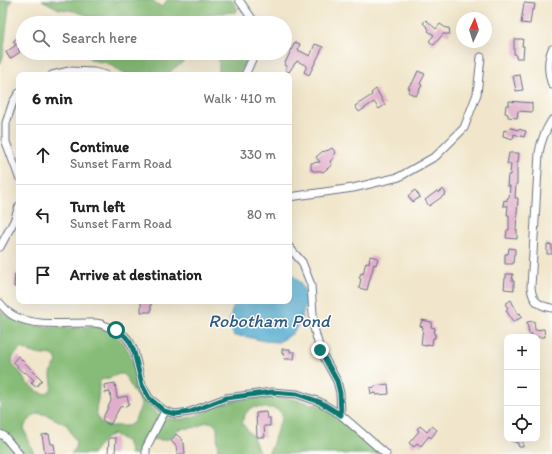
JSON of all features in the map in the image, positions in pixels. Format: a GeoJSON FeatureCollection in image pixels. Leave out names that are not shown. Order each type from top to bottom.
{"type":"FeatureCollection","features":[{"type":"Feature","properties":{"kind":"street"},"geometry":{"type":"LineString","coordinates":[[240,0],[250,16]]}},
{"type":"Feature","properties":{"kind":"street"},"geometry":{"type":"LineString","coordinates":[[552,49],[548,65],[552,85]]}},
{"type":"Feature","properties":{"kind":"street"},"geometry":{"type":"LineString","coordinates":[[292,197],[353,188],[399,178],[436,156],[464,128],[478,94],[481,57]]}},
{"type":"Feature","properties":{"kind":"street"},"geometry":{"type":"LineString","coordinates":[[246,72],[252,60]]}},
{"type":"Feature","properties":{"kind":"street"},"geometry":{"type":"LineString","coordinates":[[65,72],[94,72]]}},
{"type":"Feature","properties":{"kind":"street"},"geometry":{"type":"LineString","coordinates":[[16,98],[6,123],[6,142],[16,169]]}},
{"type":"Feature","properties":{"kind":"street"},"geometry":{"type":"LineString","coordinates":[[552,120],[543,137],[539,152],[531,287],[534,299],[537,302],[552,308]]}},
{"type":"Feature","properties":{"kind":"street"},"geometry":{"type":"LineString","coordinates":[[0,247],[16,214]]}},
{"type":"Feature","properties":{"kind":"street"},"geometry":{"type":"LineString","coordinates":[[292,251],[302,262],[311,285],[314,328],[320,350],[337,381],[340,393],[341,415]]}},
{"type":"Feature","properties":{"kind":"street"},"geometry":{"type":"LineString","coordinates":[[0,303],[7,312],[31,322],[95,323],[116,330],[125,336],[130,342],[142,385],[149,398],[164,411],[175,414],[190,412],[226,398],[272,392],[297,394],[320,402],[341,415],[386,454]]}},
{"type":"Feature","properties":{"kind":"street"},"geometry":{"type":"LineString","coordinates":[[146,454],[146,448],[164,411]]}},
{"type":"Feature","properties":{"kind":"street"},"geometry":{"type":"LineString","coordinates":[[0,434],[4,436],[19,454]]}},
{"type":"Feature","properties":{"kind":"green space"},"geometry":{"type":"Polygon","coordinates":[[[0,0],[12,0],[9,5],[3,57],[0,64],[0,0]]]}},
{"type":"Feature","properties":{"kind":"green space"},"geometry":{"type":"Polygon","coordinates":[[[42,0],[153,0],[162,7],[167,0],[232,0],[237,11],[217,13],[210,16],[90,16],[74,11],[59,9],[42,0]]]}},
{"type":"Feature","properties":{"kind":"green space"},"geometry":{"type":"Polygon","coordinates":[[[92,60],[185,60],[171,72],[121,72],[108,63],[92,60]]]}},
{"type":"Feature","properties":{"kind":"green space"},"geometry":{"type":"Polygon","coordinates":[[[246,60],[240,72],[218,72],[219,61],[246,60]]]}},
{"type":"Feature","properties":{"kind":"green space"},"geometry":{"type":"Polygon","coordinates":[[[0,310],[9,317],[30,324],[61,328],[90,326],[101,328],[116,336],[125,345],[131,357],[141,393],[147,403],[163,417],[183,419],[198,415],[218,405],[232,402],[267,397],[285,398],[331,409],[361,439],[380,454],[268,454],[273,444],[282,414],[273,408],[253,407],[243,418],[242,423],[253,437],[261,454],[218,454],[217,428],[211,422],[208,422],[194,428],[179,429],[171,437],[165,440],[146,440],[143,447],[144,454],[130,454],[127,442],[114,434],[105,439],[92,454],[71,454],[75,448],[76,442],[67,425],[47,415],[39,413],[34,415],[25,425],[24,429],[34,454],[0,454],[0,310]],[[22,348],[13,357],[12,361],[14,366],[28,384],[37,391],[45,394],[52,388],[51,374],[53,367],[57,362],[56,358],[48,354],[44,355],[30,352],[22,348]],[[123,374],[100,381],[96,412],[100,422],[103,425],[128,426],[133,423],[141,405],[127,379],[123,374]]]}},
{"type":"Feature","properties":{"kind":"water","name":"Robotham Pond"},"geometry":{"type":"Polygon","coordinates":[[[292,275],[300,282],[307,296],[300,322],[293,333],[278,342],[234,336],[230,323],[235,304],[292,304],[292,275]]]}},
{"type":"Feature","properties":{"kind":"building"},"geometry":{"type":"Polygon","coordinates":[[[524,3],[535,4],[534,10],[532,10],[530,24],[521,23],[524,3]]]}},
{"type":"Feature","properties":{"kind":"building"},"geometry":{"type":"Polygon","coordinates":[[[426,20],[436,29],[440,24],[446,28],[449,28],[450,34],[443,34],[434,45],[429,41],[434,35],[428,31],[429,29],[423,23],[426,20]]]}},
{"type":"Feature","properties":{"kind":"building"},"geometry":{"type":"Polygon","coordinates":[[[514,39],[523,39],[523,58],[516,58],[516,54],[514,54],[514,39]]]}},
{"type":"Feature","properties":{"kind":"building"},"geometry":{"type":"Polygon","coordinates":[[[295,42],[300,44],[298,50],[310,56],[315,44],[323,47],[309,75],[304,72],[307,66],[297,61],[289,72],[285,70],[287,66],[284,65],[286,60],[292,60],[292,48],[295,42]]]}},
{"type":"Feature","properties":{"kind":"building"},"geometry":{"type":"Polygon","coordinates":[[[16,45],[16,55],[10,59],[6,52],[16,45]]]}},
{"type":"Feature","properties":{"kind":"building"},"geometry":{"type":"Polygon","coordinates":[[[418,71],[425,74],[420,84],[422,85],[416,96],[408,92],[410,88],[408,88],[411,83],[412,84],[418,71]]]}},
{"type":"Feature","properties":{"kind":"building"},"geometry":{"type":"Polygon","coordinates":[[[520,75],[523,90],[516,91],[513,76],[520,75]]]}},
{"type":"Feature","properties":{"kind":"building"},"geometry":{"type":"Polygon","coordinates":[[[376,89],[385,105],[379,109],[374,102],[359,112],[355,106],[372,95],[371,93],[376,89]]]}},
{"type":"Feature","properties":{"kind":"building"},"geometry":{"type":"Polygon","coordinates":[[[509,101],[532,103],[532,112],[518,111],[517,118],[508,117],[508,114],[505,113],[506,105],[509,105],[509,101]]]}},
{"type":"Feature","properties":{"kind":"building"},"geometry":{"type":"Polygon","coordinates":[[[508,127],[526,131],[524,137],[514,134],[513,139],[503,136],[504,130],[507,131],[508,127]]]}},
{"type":"Feature","properties":{"kind":"building"},"geometry":{"type":"Polygon","coordinates":[[[332,148],[336,153],[333,156],[334,158],[330,161],[332,165],[323,172],[311,170],[311,163],[320,162],[316,157],[323,151],[327,151],[332,148]]]}},
{"type":"Feature","properties":{"kind":"building"},"geometry":{"type":"Polygon","coordinates":[[[509,153],[519,153],[515,198],[518,198],[516,230],[517,239],[506,238],[507,230],[509,230],[509,215],[507,215],[508,206],[503,206],[504,200],[507,201],[507,198],[509,198],[510,186],[507,186],[511,164],[507,164],[509,153]]]}},
{"type":"Feature","properties":{"kind":"building"},"geometry":{"type":"Polygon","coordinates":[[[443,189],[446,194],[429,206],[425,200],[437,191],[439,193],[443,189]]]}},
{"type":"Feature","properties":{"kind":"building"},"geometry":{"type":"Polygon","coordinates":[[[415,190],[420,197],[413,202],[408,196],[415,190]]]}},
{"type":"Feature","properties":{"kind":"building"},"geometry":{"type":"Polygon","coordinates":[[[547,244],[552,245],[552,254],[547,254],[547,244]]]}},
{"type":"Feature","properties":{"kind":"building"},"geometry":{"type":"Polygon","coordinates":[[[509,248],[515,249],[513,264],[505,264],[505,254],[508,254],[509,248]]]}},
{"type":"Feature","properties":{"kind":"building"},"geometry":{"type":"Polygon","coordinates":[[[370,256],[378,258],[376,265],[374,264],[367,290],[359,288],[361,279],[359,278],[361,273],[363,274],[366,262],[369,263],[370,256]]]}},
{"type":"Feature","properties":{"kind":"building"},"geometry":{"type":"Polygon","coordinates":[[[15,274],[16,274],[16,287],[14,287],[15,274]]]}},
{"type":"Feature","properties":{"kind":"building"},"geometry":{"type":"Polygon","coordinates":[[[506,274],[513,274],[512,281],[514,281],[514,290],[504,289],[506,274]]]}},
{"type":"Feature","properties":{"kind":"building"},"geometry":{"type":"Polygon","coordinates":[[[511,300],[518,314],[520,313],[522,317],[513,322],[506,310],[508,308],[505,304],[511,300]]]}},
{"type":"Feature","properties":{"kind":"building"},"geometry":{"type":"Polygon","coordinates":[[[141,304],[151,304],[151,312],[141,312],[141,304]]]}},
{"type":"Feature","properties":{"kind":"building"},"geometry":{"type":"Polygon","coordinates":[[[422,320],[432,322],[431,327],[435,328],[435,338],[433,338],[432,345],[421,345],[423,327],[420,326],[422,320]]]}},
{"type":"Feature","properties":{"kind":"building"},"geometry":{"type":"Polygon","coordinates":[[[534,321],[535,330],[544,329],[545,337],[540,337],[540,334],[529,334],[527,322],[534,321]]]}},
{"type":"Feature","properties":{"kind":"building"},"geometry":{"type":"Polygon","coordinates":[[[282,349],[290,349],[290,352],[295,352],[294,359],[284,359],[285,354],[282,354],[282,349]]]}},
{"type":"Feature","properties":{"kind":"building"},"geometry":{"type":"Polygon","coordinates":[[[18,356],[42,380],[36,387],[31,383],[34,380],[13,362],[18,356]]]}},
{"type":"Feature","properties":{"kind":"building"},"geometry":{"type":"Polygon","coordinates":[[[115,383],[117,398],[127,396],[129,404],[127,404],[127,406],[120,407],[110,425],[102,420],[111,401],[110,392],[105,393],[104,385],[115,383]]]}},
{"type":"Feature","properties":{"kind":"building"},"geometry":{"type":"Polygon","coordinates":[[[388,384],[389,394],[371,394],[370,388],[388,384]]]}},
{"type":"Feature","properties":{"kind":"building"},"geometry":{"type":"Polygon","coordinates":[[[266,412],[267,418],[270,418],[270,426],[264,426],[265,437],[257,437],[256,413],[266,412]]]}},
{"type":"Feature","properties":{"kind":"building"},"geometry":{"type":"Polygon","coordinates":[[[420,426],[427,432],[432,426],[437,430],[431,438],[429,436],[421,446],[417,443],[414,447],[409,443],[419,431],[417,429],[420,426]]]}},
{"type":"Feature","properties":{"kind":"building"},"geometry":{"type":"Polygon","coordinates":[[[49,434],[51,444],[54,444],[55,452],[45,454],[42,435],[49,434]]]}},
{"type":"Feature","properties":{"kind":"building"},"geometry":{"type":"Polygon","coordinates":[[[176,434],[183,440],[185,454],[177,454],[176,446],[171,441],[176,434]]]}},
{"type":"Feature","properties":{"kind":"building"},"geometry":{"type":"Polygon","coordinates":[[[109,438],[116,438],[115,454],[108,454],[109,438]]]}},
{"type":"Feature","properties":{"kind":"building"},"geometry":{"type":"Polygon","coordinates":[[[515,442],[523,442],[523,447],[519,447],[518,443],[515,442]]]}},
{"type":"Feature","properties":{"kind":"route"},"geometry":{"type":"LineString","coordinates":[[116,330],[125,336],[130,342],[142,385],[149,398],[164,411],[175,414],[190,412],[226,398],[272,392],[297,394],[320,402],[341,415],[341,401],[337,381],[320,350]]}}]}
